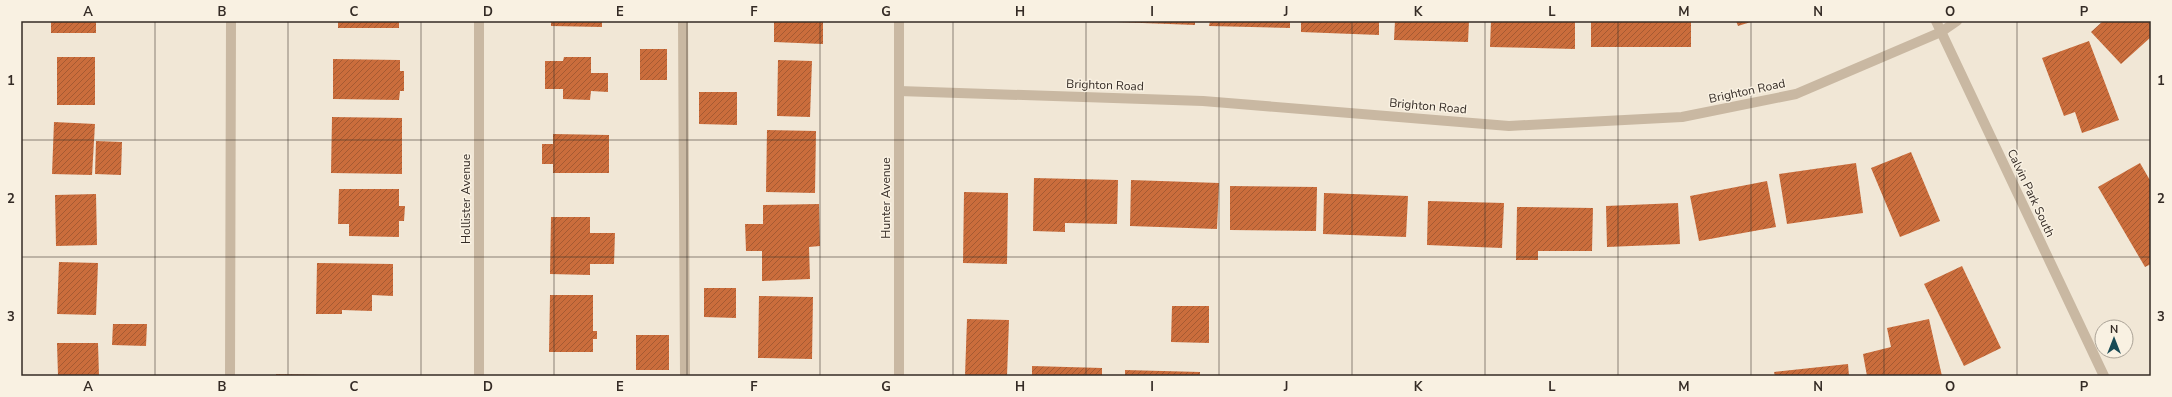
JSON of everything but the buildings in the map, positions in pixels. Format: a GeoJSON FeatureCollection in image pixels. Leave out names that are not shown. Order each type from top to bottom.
{"type":"FeatureCollection","features":[{"type":"Feature","properties":{"kind":"street"},"geometry":{"type":"LineString","coordinates":[[230,376],[231,21]]}},
{"type":"Feature","properties":{"kind":"street","name":"Hollister Avenue"},"geometry":{"type":"LineString","coordinates":[[479,21],[479,376]]}},
{"type":"Feature","properties":{"kind":"street"},"geometry":{"type":"LineString","coordinates":[[683,21],[685,376]]}},
{"type":"Feature","properties":{"kind":"street","name":"Hunter Avenue"},"geometry":{"type":"LineString","coordinates":[[899,21],[899,376]]}},
{"type":"Feature","properties":{"kind":"street","name":"Calvin Park South"},"geometry":{"type":"LineString","coordinates":[[1936,21],[2104,376]]}},
{"type":"Feature","properties":{"kind":"street","name":"Brighton Road"},"geometry":{"type":"LineString","coordinates":[[899,91],[1203,101],[1509,126],[1682,118],[1796,94],[1941,32],[1957,21]]}}]}
